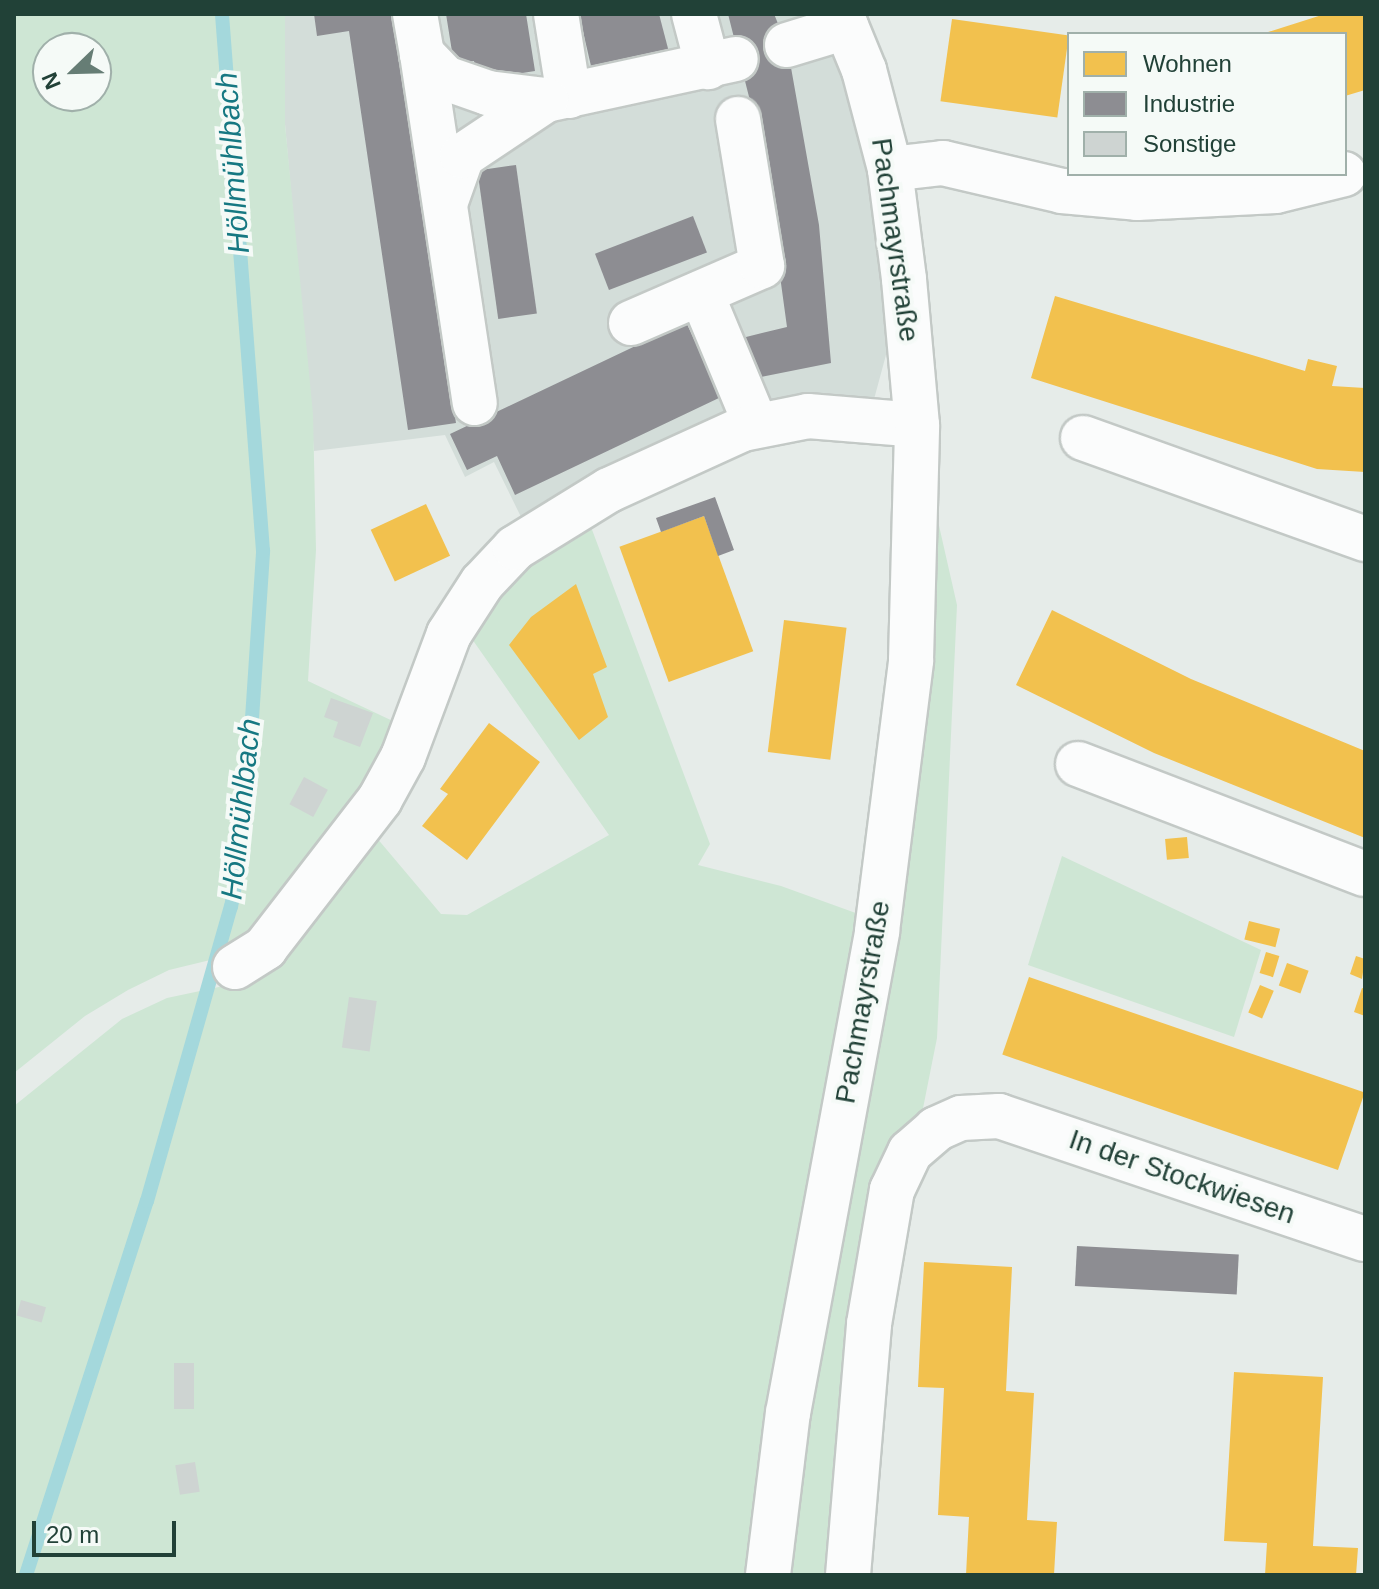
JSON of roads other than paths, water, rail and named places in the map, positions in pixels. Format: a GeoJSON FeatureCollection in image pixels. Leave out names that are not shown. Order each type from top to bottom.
{"type":"FeatureCollection","features":[{"type":"Feature","properties":{"kind":"street"},"geometry":{"type":"LineString","coordinates":[[556,14],[557,98]]}},
{"type":"Feature","properties":{"kind":"street"},"geometry":{"type":"LineString","coordinates":[[418,34],[445,78],[488,93],[557,98],[722,63],[694,14]]}},
{"type":"Feature","properties":{"kind":"street"},"geometry":{"type":"LineString","coordinates":[[787,45],[844,21]]}},
{"type":"Feature","properties":{"kind":"street","name":"Pachmayrstraße"},"geometry":{"type":"LineString","coordinates":[[768,1575],[788,1413],[877,931],[899,788],[911,660],[917,425],[890,169],[844,21]]}},
{"type":"Feature","properties":{"kind":"street"},"geometry":{"type":"LineString","coordinates":[[418,34],[475,403]]}},
{"type":"Feature","properties":{"kind":"street"},"geometry":{"type":"LineString","coordinates":[[445,204],[462,156],[557,98]]}},
{"type":"Feature","properties":{"kind":"street"},"geometry":{"type":"LineString","coordinates":[[631,323],[762,266],[738,119]]}},
{"type":"Feature","properties":{"kind":"street"},"geometry":{"type":"LineString","coordinates":[[890,169],[943,163],[1062,191],[1137,198],[1276,191],[1336,176]]}},
{"type":"Feature","properties":{"kind":"street"},"geometry":{"type":"LineString","coordinates":[[701,293],[756,425]]}},
{"type":"Feature","properties":{"kind":"street"},"geometry":{"type":"LineString","coordinates":[[235,967],[265,948],[380,799],[403,757],[449,634],[500,562],[541,528],[609,490],[756,425],[808,416],[917,425]]}},
{"type":"Feature","properties":{"kind":"street"},"geometry":{"type":"LineString","coordinates":[[1083,438],[1365,539]]}},
{"type":"Feature","properties":{"kind":"street"},"geometry":{"type":"LineString","coordinates":[[1078,764],[1365,874]]}},
{"type":"Feature","properties":{"kind":"street","name":"In der Stockwiesen"},"geometry":{"type":"LineString","coordinates":[[848,1575],[864,1368],[892,1190],[910,1152],[936,1129],[961,1118],[999,1116],[1365,1239]]}},
{"type":"Feature","properties":{"kind":"waterway","name":"Höllmühlbach"},"geometry":{"type":"LineString","coordinates":[[26,1575],[147,1201],[231,907],[244,839],[263,551],[222,14]]}}]}
